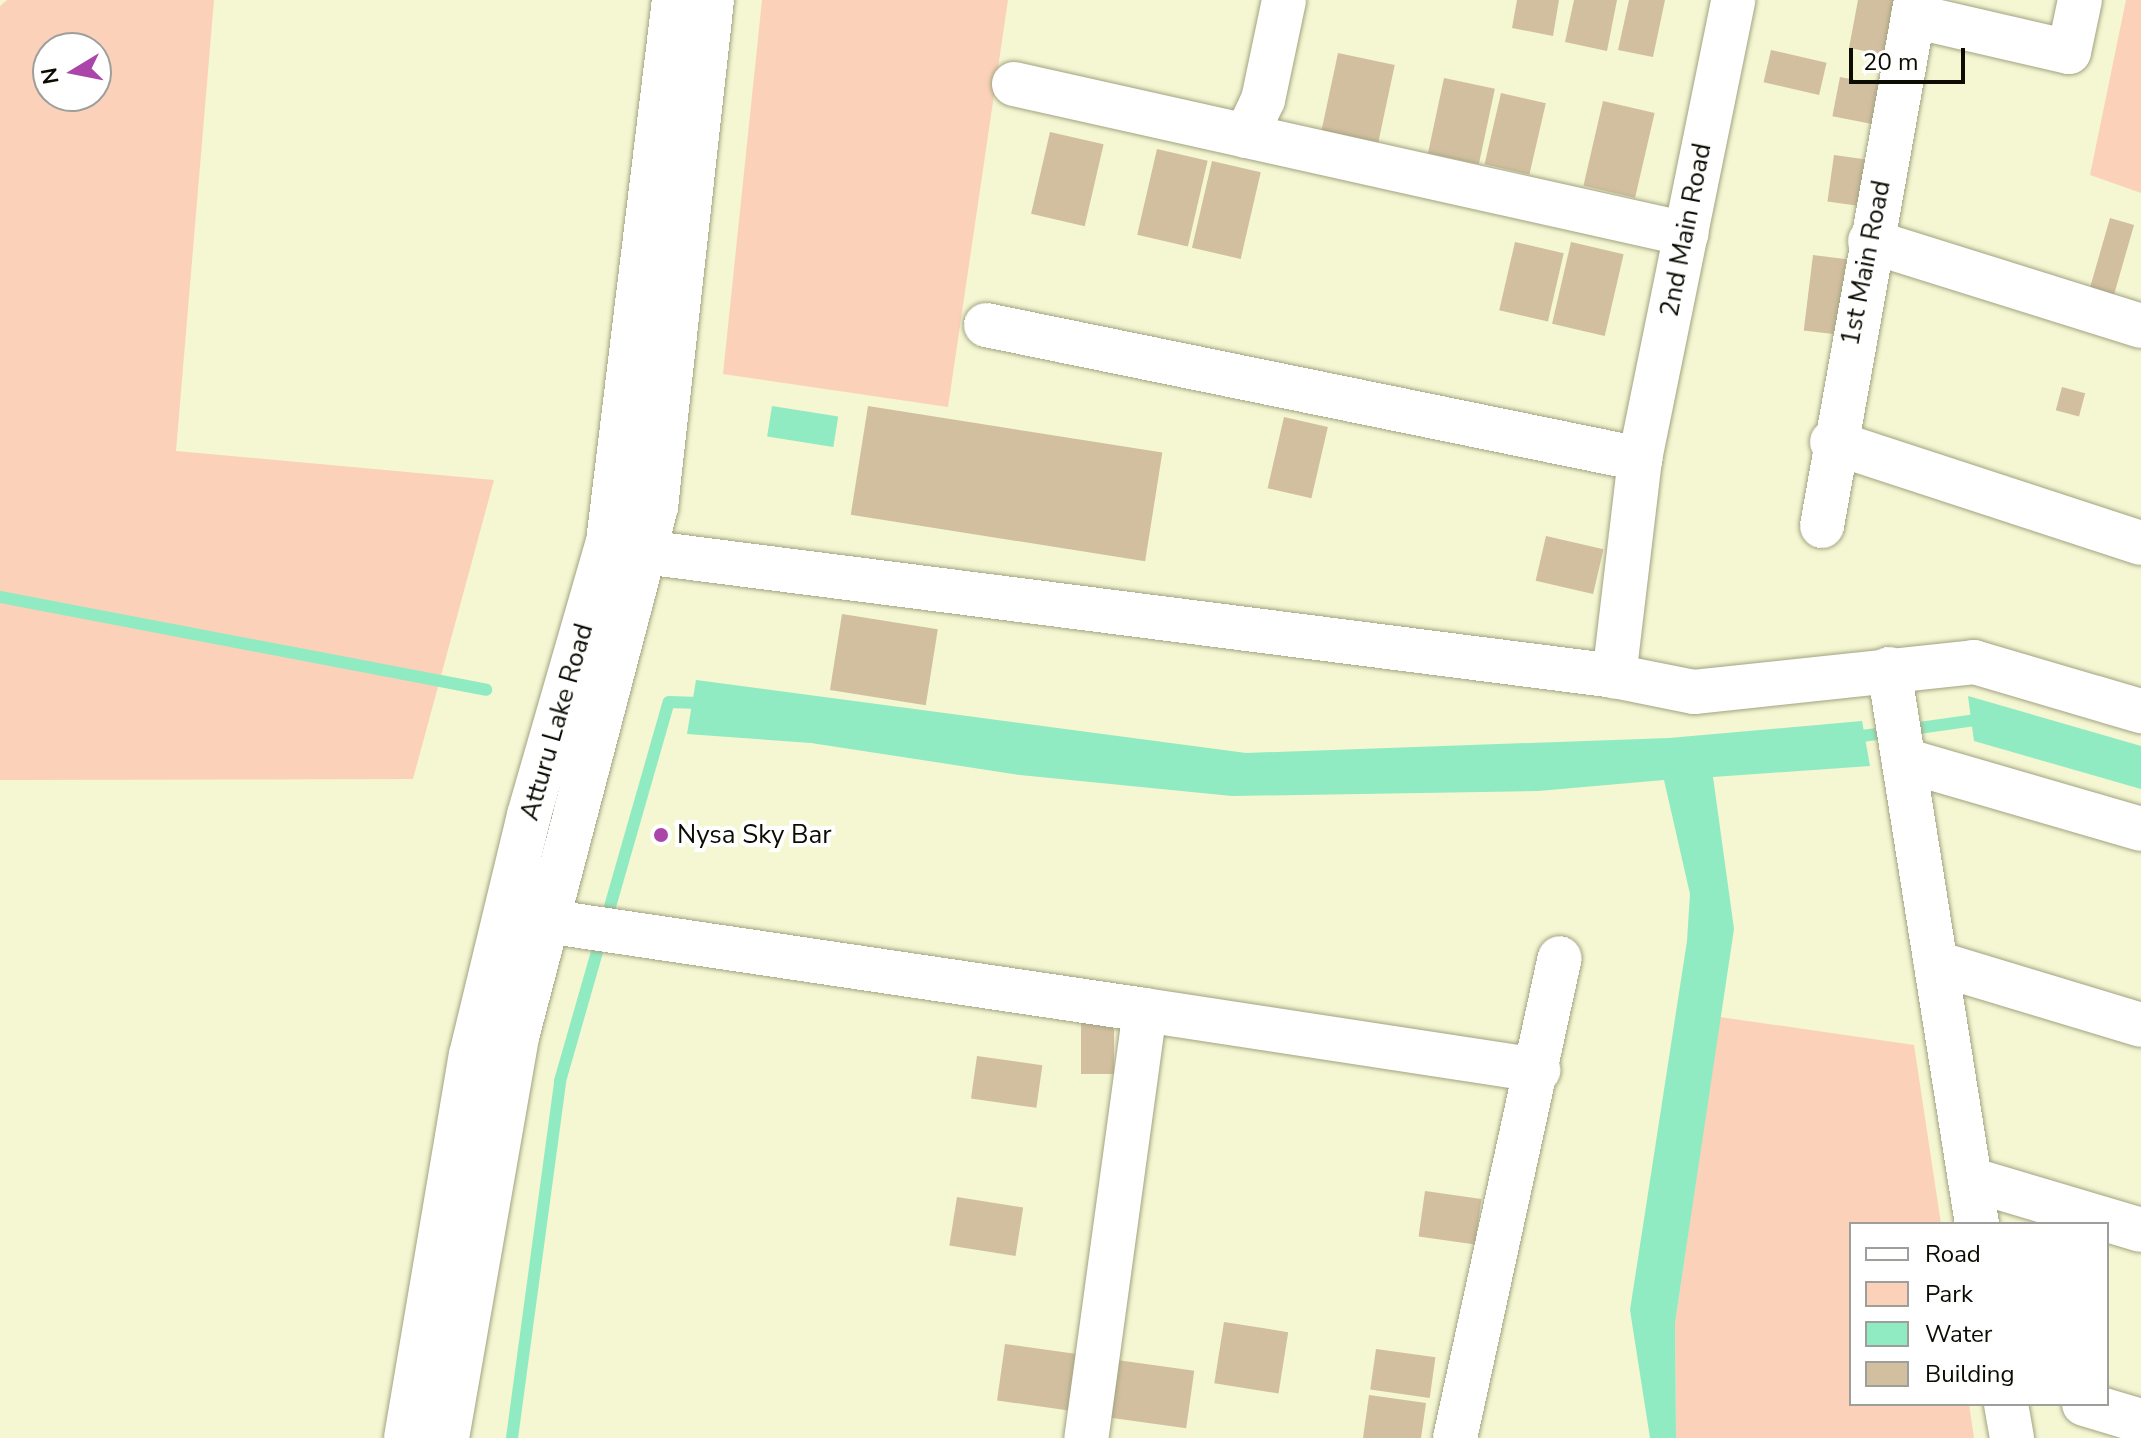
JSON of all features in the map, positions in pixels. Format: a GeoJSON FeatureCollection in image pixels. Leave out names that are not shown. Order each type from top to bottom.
{"type":"FeatureCollection","features":[{"type":"Feature","properties":{"kind":"street","name":"Atturu Lake Road"},"geometry":{"type":"LineString","coordinates":[[447,1438],[518,1033],[525,918],[608,542],[674,0]]}},
{"type":"Feature","properties":{"kind":"street","name":"Atturu Lake Road"},"geometry":{"type":"LineString","coordinates":[[406,1438],[468,1070],[525,918],[656,507],[712,0]]}},
{"type":"Feature","properties":{"kind":"street"},"geometry":{"type":"LineString","coordinates":[[1246,136],[1263,100],[1284,0]]}},
{"type":"Feature","properties":{"kind":"street","name":"2nd Main Road"},"geometry":{"type":"LineString","coordinates":[[1614,676],[1640,459],[1733,0]]}},
{"type":"Feature","properties":{"kind":"street"},"geometry":{"type":"LineString","coordinates":[[1914,8],[2069,52],[2080,0]]}},
{"type":"Feature","properties":{"kind":"street","name":"1st Main Road"},"geometry":{"type":"LineString","coordinates":[[1822,526],[1832,442],[1914,8]]}},
{"type":"Feature","properties":{"kind":"street"},"geometry":{"type":"LineString","coordinates":[[1014,84],[1686,234]]}},
{"type":"Feature","properties":{"kind":"street"},"geometry":{"type":"LineString","coordinates":[[1870,241],[2141,326]]}},
{"type":"Feature","properties":{"kind":"street"},"geometry":{"type":"LineString","coordinates":[[986,325],[1640,459]]}},
{"type":"Feature","properties":{"kind":"street"},"geometry":{"type":"LineString","coordinates":[[1832,442],[2141,543]]}},
{"type":"Feature","properties":{"kind":"street"},"geometry":{"type":"LineString","coordinates":[[644,552],[1614,676],[1694,692],[1974,662],[2141,711]]}},
{"type":"Feature","properties":{"kind":"street"},"geometry":{"type":"LineString","coordinates":[[1889,669],[1977,1222]]}},
{"type":"Feature","properties":{"kind":"street"},"geometry":{"type":"LineString","coordinates":[[1904,760],[2141,829]]}},
{"type":"Feature","properties":{"kind":"street"},"geometry":{"type":"LineString","coordinates":[[525,918],[1538,1070]]}},
{"type":"Feature","properties":{"kind":"street"},"geometry":{"type":"LineString","coordinates":[[1455,1438],[1538,1070],[1560,958]]}},
{"type":"Feature","properties":{"kind":"street"},"geometry":{"type":"LineString","coordinates":[[1936,963],[2141,1025]]}},
{"type":"Feature","properties":{"kind":"street"},"geometry":{"type":"LineString","coordinates":[[1086,1438],[1145,1010]]}},
{"type":"Feature","properties":{"kind":"street"},"geometry":{"type":"LineString","coordinates":[[1970,1179],[2141,1230]]}},
{"type":"Feature","properties":{"kind":"street"},"geometry":{"type":"LineString","coordinates":[[2006,1406],[2012,1438]]}},
{"type":"Feature","properties":{"kind":"street"},"geometry":{"type":"LineString","coordinates":[[2091,1406],[2141,1421]]}},
{"type":"Feature","properties":{"kind":"green space"},"geometry":{"type":"Polygon","coordinates":[[[7,0],[214,0],[176,451],[494,480],[413,779],[0,780],[0,6],[7,0]]]}},
{"type":"Feature","properties":{"kind":"green space"},"geometry":{"type":"Polygon","coordinates":[[[762,0],[1008,0],[948,407],[723,374],[762,0]]]}},
{"type":"Feature","properties":{"kind":"green space"},"geometry":{"type":"Polygon","coordinates":[[[2126,0],[2141,0],[2141,193],[2090,175],[2126,0]]]}},
{"type":"Feature","properties":{"kind":"green space"},"geometry":{"type":"Polygon","coordinates":[[[1720,1017],[1914,1045],[1941,1222],[1849,1222],[1849,1406],[1969,1406],[1974,1438],[1676,1438],[1675,1323],[1720,1017]]]}},
{"type":"Feature","properties":{"kind":"water"},"geometry":{"type":"Polygon","coordinates":[[[772,406],[838,416],[833,447],[767,437],[772,406]]]}},
{"type":"Feature","properties":{"kind":"water"},"geometry":{"type":"Polygon","coordinates":[[[696,680],[1246,753],[1669,738],[1862,721],[1870,766],[1713,777],[1734,929],[1675,1323],[1676,1438],[1650,1438],[1630,1310],[1687,941],[1690,894],[1664,780],[1538,791],[1232,796],[1020,775],[811,743],[687,734],[696,680]]]}},
{"type":"Feature","properties":{"kind":"water"},"geometry":{"type":"Polygon","coordinates":[[[1968,696],[2141,746],[2141,789],[1974,741],[1968,696]]]}},
{"type":"Feature","properties":{"kind":"building"},"geometry":{"type":"Polygon","coordinates":[[[1517,0],[1559,0],[1553,36],[1512,28],[1517,0]]]}},
{"type":"Feature","properties":{"kind":"building"},"geometry":{"type":"Polygon","coordinates":[[[1574,0],[1617,0],[1607,51],[1565,42],[1574,0]]]}},
{"type":"Feature","properties":{"kind":"building"},"geometry":{"type":"Polygon","coordinates":[[[1629,0],[1665,0],[1653,57],[1618,50],[1629,0]]]}},
{"type":"Feature","properties":{"kind":"building"},"geometry":{"type":"Polygon","coordinates":[[[1858,0],[1895,0],[1886,55],[1849,48],[1858,0]]]}},
{"type":"Feature","properties":{"kind":"building"},"geometry":{"type":"Polygon","coordinates":[[[1771,50],[1827,63],[1819,95],[1764,82],[1771,50]]]}},
{"type":"Feature","properties":{"kind":"building"},"geometry":{"type":"Polygon","coordinates":[[[1338,53],[1395,65],[1378,142],[1322,130],[1338,53]]]}},
{"type":"Feature","properties":{"kind":"building"},"geometry":{"type":"Polygon","coordinates":[[[1840,77],[1882,85],[1875,124],[1832,116],[1840,77]]]}},
{"type":"Feature","properties":{"kind":"building"},"geometry":{"type":"Polygon","coordinates":[[[1444,78],[1495,89],[1479,164],[1428,153],[1444,78]]]}},
{"type":"Feature","properties":{"kind":"building"},"geometry":{"type":"Polygon","coordinates":[[[1501,93],[1546,103],[1529,174],[1485,164],[1501,93]]]}},
{"type":"Feature","properties":{"kind":"building"},"geometry":{"type":"Polygon","coordinates":[[[1603,101],[1655,113],[1635,198],[1583,186],[1603,101]]]}},
{"type":"Feature","properties":{"kind":"building"},"geometry":{"type":"Polygon","coordinates":[[[1050,132],[1104,144],[1085,226],[1031,214],[1050,132]]]}},
{"type":"Feature","properties":{"kind":"building"},"geometry":{"type":"Polygon","coordinates":[[[1157,149],[1208,161],[1188,246],[1137,235],[1157,149]]]}},
{"type":"Feature","properties":{"kind":"building"},"geometry":{"type":"Polygon","coordinates":[[[1834,155],[1870,160],[1863,207],[1827,202],[1834,155]]]}},
{"type":"Feature","properties":{"kind":"building"},"geometry":{"type":"Polygon","coordinates":[[[1212,161],[1261,172],[1241,259],[1192,248],[1212,161]]]}},
{"type":"Feature","properties":{"kind":"building"},"geometry":{"type":"Polygon","coordinates":[[[2110,218],[2134,225],[2113,299],[2089,292],[2110,218]]]}},
{"type":"Feature","properties":{"kind":"building"},"geometry":{"type":"Polygon","coordinates":[[[1515,242],[1564,253],[1548,321],[1499,310],[1515,242]]]}},
{"type":"Feature","properties":{"kind":"building"},"geometry":{"type":"Polygon","coordinates":[[[1571,242],[1624,254],[1605,336],[1552,324],[1571,242]]]}},
{"type":"Feature","properties":{"kind":"building"},"geometry":{"type":"Polygon","coordinates":[[[1813,255],[1847,259],[1837,335],[1804,330],[1813,255]]]}},
{"type":"Feature","properties":{"kind":"building"},"geometry":{"type":"Polygon","coordinates":[[[2062,387],[2085,393],[2079,416],[2056,410],[2062,387]]]}},
{"type":"Feature","properties":{"kind":"building"},"geometry":{"type":"Polygon","coordinates":[[[868,406],[1162,453],[1145,561],[851,515],[868,406]]]}},
{"type":"Feature","properties":{"kind":"building"},"geometry":{"type":"Polygon","coordinates":[[[1284,417],[1328,427],[1311,498],[1268,488],[1284,417]]]}},
{"type":"Feature","properties":{"kind":"building"},"geometry":{"type":"Polygon","coordinates":[[[1546,536],[1603,549],[1593,594],[1536,581],[1546,536]]]}},
{"type":"Feature","properties":{"kind":"building"},"geometry":{"type":"Polygon","coordinates":[[[842,614],[938,629],[926,705],[830,690],[842,614]]]}},
{"type":"Feature","properties":{"kind":"building"},"geometry":{"type":"Polygon","coordinates":[[[1081,1022],[1114,1022],[1114,1074],[1081,1074],[1081,1022]]]}},
{"type":"Feature","properties":{"kind":"building"},"geometry":{"type":"Polygon","coordinates":[[[977,1056],[1042,1065],[1036,1108],[971,1099],[977,1056]]]}},
{"type":"Feature","properties":{"kind":"building"},"geometry":{"type":"Polygon","coordinates":[[[1425,1191],[1481,1199],[1475,1244],[1419,1237],[1425,1191]]]}},
{"type":"Feature","properties":{"kind":"building"},"geometry":{"type":"Polygon","coordinates":[[[957,1197],[1023,1207],[1016,1256],[949,1245],[957,1197]]]}},
{"type":"Feature","properties":{"kind":"building"},"geometry":{"type":"Polygon","coordinates":[[[1224,1322],[1288,1332],[1279,1393],[1214,1383],[1224,1322]]]}},
{"type":"Feature","properties":{"kind":"building"},"geometry":{"type":"Polygon","coordinates":[[[1005,1344],[1080,1355],[1072,1411],[997,1400],[1005,1344]]]}},
{"type":"Feature","properties":{"kind":"building"},"geometry":{"type":"Polygon","coordinates":[[[1376,1349],[1435,1357],[1430,1398],[1370,1390],[1376,1349]]]}},
{"type":"Feature","properties":{"kind":"building"},"geometry":{"type":"Polygon","coordinates":[[[1117,1360],[1194,1371],[1186,1428],[1109,1417],[1117,1360]]]}},
{"type":"Feature","properties":{"kind":"building"},"geometry":{"type":"Polygon","coordinates":[[[1369,1395],[1426,1403],[1421,1438],[1363,1438],[1369,1395]]]}},
{"type":"Feature","properties":{"kind":"waterway"},"geometry":{"type":"LineString","coordinates":[[0,597],[486,690]]}},
{"type":"Feature","properties":{"kind":"waterway"},"geometry":{"type":"LineString","coordinates":[[512,1438],[560,1081],[669,702],[706,703]]}},
{"type":"Feature","properties":{"kind":"waterway"},"geometry":{"type":"LineString","coordinates":[[1848,738],[1984,719]]}},
{"type":"Feature","properties":{"kind":"place","name":"Nysa Sky Bar"},"geometry":{"type":"Point","coordinates":[661,835]}}]}
